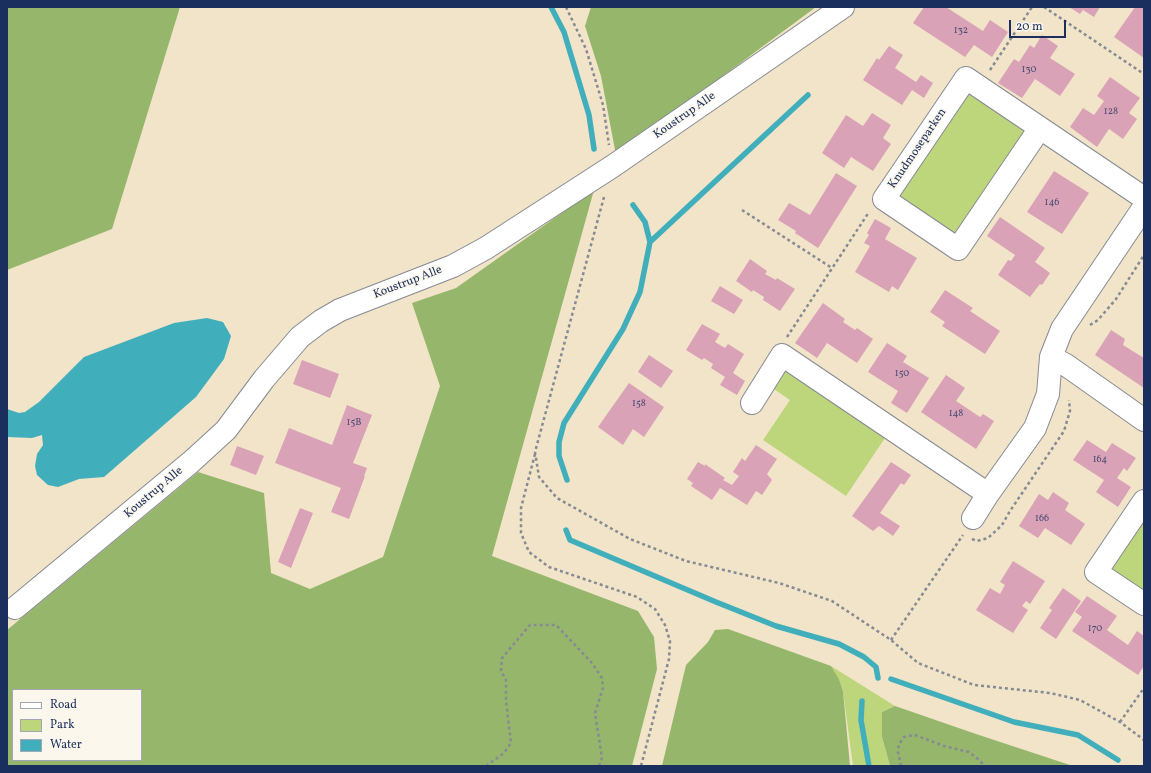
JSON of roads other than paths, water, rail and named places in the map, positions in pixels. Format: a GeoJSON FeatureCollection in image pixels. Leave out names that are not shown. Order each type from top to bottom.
{"type":"FeatureCollection","features":[{"type":"Feature","properties":{"kind":"street","name":"Koustrup Alle"},"geometry":{"type":"LineString","coordinates":[[15,608],[191,462],[226,430],[264,379],[300,337],[321,321],[340,310],[453,266],[486,248],[613,166],[843,7]]}},
{"type":"Feature","properties":{"kind":"street","name":"Knudmoseparken"},"geometry":{"type":"LineString","coordinates":[[966,78],[1040,128],[958,249],[884,199],[966,78]]}},
{"type":"Feature","properties":{"kind":"street"},"geometry":{"type":"LineString","coordinates":[[1040,128],[1144,198]]}},
{"type":"Feature","properties":{"kind":"street"},"geometry":{"type":"LineString","coordinates":[[973,518],[988,494],[1035,428],[1048,394],[1051,357],[1062,329],[1144,207]]}},
{"type":"Feature","properties":{"kind":"street"},"geometry":{"type":"LineString","coordinates":[[752,403],[782,355],[988,494]]}},
{"type":"Feature","properties":{"kind":"street"},"geometry":{"type":"LineString","coordinates":[[1051,357],[1066,365],[1144,420]]}},
{"type":"Feature","properties":{"kind":"street"},"geometry":{"type":"LineString","coordinates":[[1144,501],[1096,572],[1144,604]]}},
{"type":"Feature","properties":{"kind":"water"},"geometry":{"type":"Polygon","coordinates":[[[207,318],[223,322],[231,336],[224,359],[196,397],[104,477],[79,479],[58,487],[48,485],[37,475],[35,466],[37,454],[43,445],[42,435],[32,438],[7,437],[7,409],[19,413],[25,412],[39,402],[84,357],[174,323],[207,318]]]}},
{"type":"Feature","properties":{"kind":"waterway"},"geometry":{"type":"LineString","coordinates":[[551,7],[564,32],[589,115],[594,149]]}},
{"type":"Feature","properties":{"kind":"waterway"},"geometry":{"type":"LineString","coordinates":[[650,242],[808,95]]}},
{"type":"Feature","properties":{"kind":"waterway"},"geometry":{"type":"LineString","coordinates":[[567,480],[559,456],[559,442],[564,423],[623,329],[640,292],[650,242],[645,222],[633,205]]}},
{"type":"Feature","properties":{"kind":"waterway"},"geometry":{"type":"LineString","coordinates":[[566,530],[570,540],[716,602],[776,626],[839,644],[864,657],[876,667],[878,678]]}},
{"type":"Feature","properties":{"kind":"waterway"},"geometry":{"type":"LineString","coordinates":[[891,679],[1014,722],[1078,735],[1118,760]]}},
{"type":"Feature","properties":{"kind":"waterway"},"geometry":{"type":"LineString","coordinates":[[862,701],[861,720],[869,766]]}}]}
